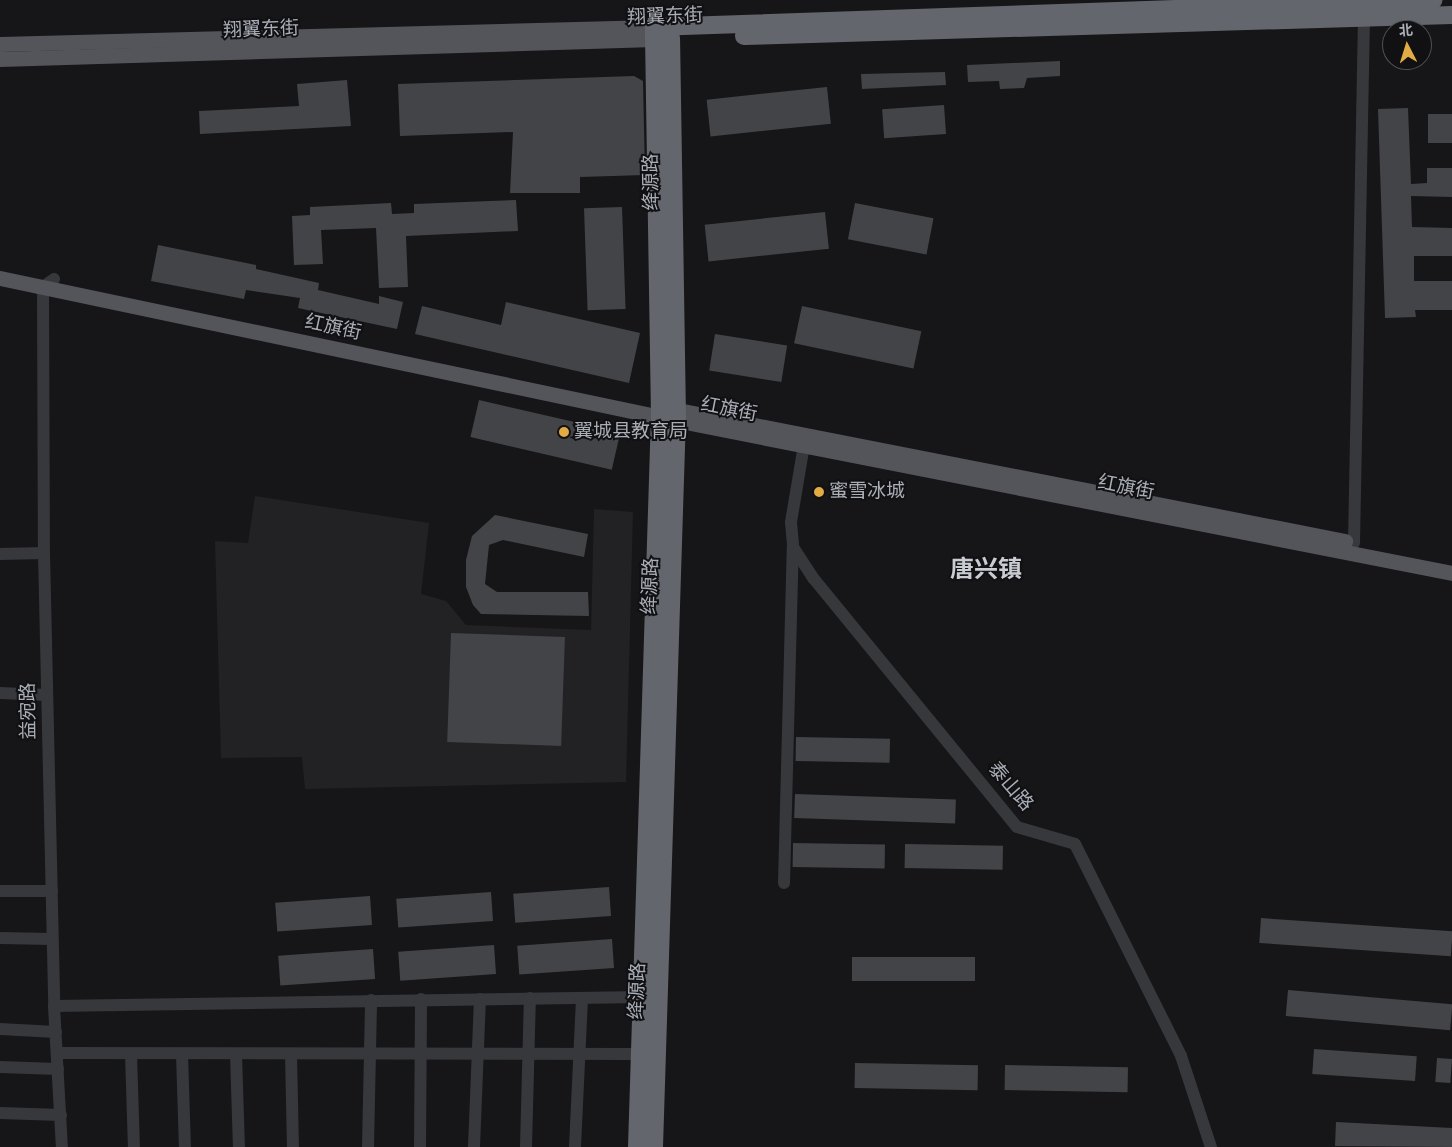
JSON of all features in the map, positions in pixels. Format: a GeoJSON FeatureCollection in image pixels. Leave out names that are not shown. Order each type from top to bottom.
{"type":"FeatureCollection","features":[{"type":"Feature","properties":{"kind":"highway","name":"翔翼东街"},"geometry":{"type":"LineString","coordinates":[[662,33],[1434,0]]}},
{"type":"Feature","properties":{"kind":"highway","name":"翔翼东街"},"geometry":{"type":"LineString","coordinates":[[662,33],[1452,15]]}},
{"type":"Feature","properties":{"kind":"highway","name":"绛源路"},"geometry":{"type":"LineString","coordinates":[[654,1147],[668,413],[662,33]]}},
{"type":"Feature","properties":{"kind":"highway","name":"绛源路"},"geometry":{"type":"LineString","coordinates":[[637,1147],[668,413]]}},
{"type":"Feature","properties":{"kind":"main road","name":"翔翼东街"},"geometry":{"type":"LineString","coordinates":[[0,44],[662,33]]}},
{"type":"Feature","properties":{"kind":"main road","name":"翔翼东街"},"geometry":{"type":"LineString","coordinates":[[0,59],[662,33]]}},
{"type":"Feature","properties":{"kind":"main road","name":"红旗街"},"geometry":{"type":"LineString","coordinates":[[0,268],[49,283],[668,413],[1452,562]]}},
{"type":"Feature","properties":{"kind":"main road","name":"红旗街"},"geometry":{"type":"LineString","coordinates":[[0,278],[49,283]]}},
{"type":"Feature","properties":{"kind":"main road","name":"红旗街"},"geometry":{"type":"LineString","coordinates":[[668,413],[804,445],[1452,573]]}},
{"type":"Feature","properties":{"kind":"street"},"geometry":{"type":"LineString","coordinates":[[1354,543],[1364,18]]}},
{"type":"Feature","properties":{"kind":"street","name":"益宛路"},"geometry":{"type":"LineString","coordinates":[[49,283],[44,553],[54,1006],[62,1147]]}},
{"type":"Feature","properties":{"kind":"street","name":"泰山路"},"geometry":{"type":"LineString","coordinates":[[804,445],[791,522],[793,547],[814,579],[1017,827],[1075,844],[1181,1056],[1211,1147]]}},
{"type":"Feature","properties":{"kind":"street"},"geometry":{"type":"LineString","coordinates":[[784,883],[793,547]]}},
{"type":"Feature","properties":{"kind":"street"},"geometry":{"type":"LineString","coordinates":[[0,554],[44,553]]}},
{"type":"Feature","properties":{"kind":"street"},"geometry":{"type":"LineString","coordinates":[[0,693],[47,695]]}},
{"type":"Feature","properties":{"kind":"street"},"geometry":{"type":"LineString","coordinates":[[0,891],[52,891]]}},
{"type":"Feature","properties":{"kind":"street"},"geometry":{"type":"LineString","coordinates":[[0,938],[52,939]]}},
{"type":"Feature","properties":{"kind":"street"},"geometry":{"type":"LineString","coordinates":[[54,1006],[642,997]]}},
{"type":"Feature","properties":{"kind":"street"},"geometry":{"type":"LineString","coordinates":[[526,1147],[530,998]]}},
{"type":"Feature","properties":{"kind":"street"},"geometry":{"type":"LineString","coordinates":[[575,1147],[582,998]]}},
{"type":"Feature","properties":{"kind":"street"},"geometry":{"type":"LineString","coordinates":[[474,1147],[480,999]]}},
{"type":"Feature","properties":{"kind":"street"},"geometry":{"type":"LineString","coordinates":[[368,1147],[370,1000]]}},
{"type":"Feature","properties":{"kind":"street"},"geometry":{"type":"LineString","coordinates":[[420,1147],[421,1000]]}},
{"type":"Feature","properties":{"kind":"street"},"geometry":{"type":"LineString","coordinates":[[0,1029],[56,1032]]}},
{"type":"Feature","properties":{"kind":"street"},"geometry":{"type":"LineString","coordinates":[[57,1053],[640,1054]]}},
{"type":"Feature","properties":{"kind":"street"},"geometry":{"type":"LineString","coordinates":[[131,1054],[134,1147]]}},
{"type":"Feature","properties":{"kind":"street"},"geometry":{"type":"LineString","coordinates":[[182,1054],[186,1147]]}},
{"type":"Feature","properties":{"kind":"street"},"geometry":{"type":"LineString","coordinates":[[236,1054],[239,1147]]}},
{"type":"Feature","properties":{"kind":"street"},"geometry":{"type":"LineString","coordinates":[[291,1054],[293,1147]]}},
{"type":"Feature","properties":{"kind":"street"},"geometry":{"type":"LineString","coordinates":[[0,1067],[58,1069]]}},
{"type":"Feature","properties":{"kind":"street"},"geometry":{"type":"LineString","coordinates":[[0,1113],[61,1115]]}},
{"type":"Feature","properties":{"kind":"shaded area"},"geometry":{"type":"Polygon","coordinates":[[[255,496],[429,523],[421,594],[446,601],[466,625],[591,630],[594,509],[633,512],[626,782],[305,789],[302,757],[221,758],[215,541],[248,543],[255,496]]]}},
{"type":"Feature","properties":{"kind":"building"},"geometry":{"type":"Polygon","coordinates":[[[1060,61],[1060,76],[1027,78],[1024,88],[1000,89],[999,81],[968,82],[967,65],[1060,61]]]}},
{"type":"Feature","properties":{"kind":"building"},"geometry":{"type":"Polygon","coordinates":[[[945,72],[946,85],[862,89],[861,74],[945,72]]]}},
{"type":"Feature","properties":{"kind":"building"},"geometry":{"type":"Polygon","coordinates":[[[634,76],[643,81],[645,175],[580,177],[580,193],[510,193],[513,132],[400,136],[398,84],[634,76]]]}},
{"type":"Feature","properties":{"kind":"building"},"geometry":{"type":"Polygon","coordinates":[[[347,80],[351,126],[200,134],[199,111],[299,106],[297,84],[347,80]]]}},
{"type":"Feature","properties":{"kind":"building"},"geometry":{"type":"Polygon","coordinates":[[[827,87],[831,124],[711,136],[707,100],[827,87]]]}},
{"type":"Feature","properties":{"kind":"building"},"geometry":{"type":"Polygon","coordinates":[[[944,105],[946,134],[884,138],[882,109],[944,105]]]}},
{"type":"Feature","properties":{"kind":"building"},"geometry":{"type":"Polygon","coordinates":[[[1408,108],[1411,184],[1427,183],[1427,168],[1452,168],[1452,197],[1411,196],[1412,227],[1452,228],[1452,256],[1414,256],[1414,281],[1452,281],[1452,310],[1415,310],[1416,317],[1385,318],[1378,109],[1408,108]]]}},
{"type":"Feature","properties":{"kind":"building"},"geometry":{"type":"Polygon","coordinates":[[[1428,114],[1452,114],[1452,143],[1428,143],[1428,114]]]}},
{"type":"Feature","properties":{"kind":"building"},"geometry":{"type":"Polygon","coordinates":[[[516,200],[518,231],[406,236],[408,287],[379,288],[376,228],[321,230],[323,264],[294,265],[292,216],[310,215],[310,207],[391,203],[392,214],[414,213],[414,204],[516,200]]]}},
{"type":"Feature","properties":{"kind":"building"},"geometry":{"type":"Polygon","coordinates":[[[855,203],[934,218],[926,255],[848,239],[855,203]]]}},
{"type":"Feature","properties":{"kind":"building"},"geometry":{"type":"Polygon","coordinates":[[[622,207],[626,309],[588,310],[584,208],[622,207]]]}},
{"type":"Feature","properties":{"kind":"building"},"geometry":{"type":"Polygon","coordinates":[[[825,212],[829,249],[709,261],[705,225],[825,212]]]}},
{"type":"Feature","properties":{"kind":"building"},"geometry":{"type":"Polygon","coordinates":[[[158,245],[256,265],[256,269],[319,283],[318,290],[379,304],[379,296],[403,302],[397,329],[298,308],[300,298],[246,290],[244,299],[151,281],[158,245]]]}},
{"type":"Feature","properties":{"kind":"building"},"geometry":{"type":"Polygon","coordinates":[[[506,302],[640,333],[629,383],[415,334],[422,306],[501,325],[506,302]]]}},
{"type":"Feature","properties":{"kind":"building"},"geometry":{"type":"Polygon","coordinates":[[[802,306],[921,331],[913,369],[794,343],[802,306]]]}},
{"type":"Feature","properties":{"kind":"building"},"geometry":{"type":"Polygon","coordinates":[[[715,334],[787,345],[781,382],[709,371],[715,334]]]}},
{"type":"Feature","properties":{"kind":"building"},"geometry":{"type":"Polygon","coordinates":[[[479,400],[620,433],[612,470],[470,437],[479,400]]]}},
{"type":"Feature","properties":{"kind":"building"},"geometry":{"type":"Polygon","coordinates":[[[495,515],[588,534],[584,557],[503,540],[489,545],[485,584],[497,592],[588,592],[589,616],[481,614],[473,605],[466,587],[466,560],[472,536],[495,515]]]}},
{"type":"Feature","properties":{"kind":"building"},"geometry":{"type":"Polygon","coordinates":[[[451,633],[565,637],[561,746],[447,742],[451,633]]]}},
{"type":"Feature","properties":{"kind":"building"},"geometry":{"type":"Polygon","coordinates":[[[796,737],[890,739],[890,763],[796,761],[796,737]]]}},
{"type":"Feature","properties":{"kind":"building"},"geometry":{"type":"Polygon","coordinates":[[[795,794],[956,800],[955,824],[794,818],[795,794]]]}},
{"type":"Feature","properties":{"kind":"building"},"geometry":{"type":"Polygon","coordinates":[[[793,843],[885,845],[885,869],[793,867],[793,843]]]}},
{"type":"Feature","properties":{"kind":"building"},"geometry":{"type":"Polygon","coordinates":[[[905,844],[1003,846],[1003,870],[905,868],[905,844]]]}},
{"type":"Feature","properties":{"kind":"building"},"geometry":{"type":"Polygon","coordinates":[[[609,887],[611,916],[515,923],[513,894],[609,887]]]}},
{"type":"Feature","properties":{"kind":"building"},"geometry":{"type":"Polygon","coordinates":[[[491,892],[493,921],[398,928],[396,899],[491,892]]]}},
{"type":"Feature","properties":{"kind":"building"},"geometry":{"type":"Polygon","coordinates":[[[370,896],[372,925],[277,932],[275,903],[370,896]]]}},
{"type":"Feature","properties":{"kind":"building"},"geometry":{"type":"Polygon","coordinates":[[[1261,918],[1452,931],[1451,956],[1259,943],[1261,918]]]}},
{"type":"Feature","properties":{"kind":"building"},"geometry":{"type":"Polygon","coordinates":[[[612,939],[614,968],[519,975],[517,946],[612,939]]]}},
{"type":"Feature","properties":{"kind":"building"},"geometry":{"type":"Polygon","coordinates":[[[494,945],[496,974],[400,981],[398,952],[494,945]]]}},
{"type":"Feature","properties":{"kind":"building"},"geometry":{"type":"Polygon","coordinates":[[[373,949],[375,979],[280,986],[278,956],[373,949]]]}},
{"type":"Feature","properties":{"kind":"building"},"geometry":{"type":"Polygon","coordinates":[[[852,957],[975,957],[975,981],[852,981],[852,957]]]}},
{"type":"Feature","properties":{"kind":"building"},"geometry":{"type":"Polygon","coordinates":[[[1288,990],[1452,1004],[1450,1030],[1286,1016],[1288,990]]]}},
{"type":"Feature","properties":{"kind":"building"},"geometry":{"type":"Polygon","coordinates":[[[1314,1049],[1417,1056],[1415,1081],[1312,1074],[1314,1049]]]}},
{"type":"Feature","properties":{"kind":"building"},"geometry":{"type":"Polygon","coordinates":[[[1437,1058],[1452,1059],[1450,1083],[1435,1082],[1437,1058]]]}},
{"type":"Feature","properties":{"kind":"building"},"geometry":{"type":"Polygon","coordinates":[[[855,1063],[978,1065],[978,1090],[855,1088],[855,1063]]]}},
{"type":"Feature","properties":{"kind":"building"},"geometry":{"type":"Polygon","coordinates":[[[1005,1065],[1128,1067],[1128,1092],[1005,1090],[1005,1065]]]}},
{"type":"Feature","properties":{"kind":"building"},"geometry":{"type":"Polygon","coordinates":[[[1336,1122],[1452,1128],[1452,1147],[1335,1146],[1336,1122]]]}},
{"type":"Feature","properties":{"kind":"place","name":"翼城县教育局"},"geometry":{"type":"Point","coordinates":[564,432]}},
{"type":"Feature","properties":{"kind":"place","name":"蜜雪冰城"},"geometry":{"type":"Point","coordinates":[819,492]}},
{"type":"Feature","properties":{"kind":"district","name":"唐兴镇"},"geometry":{"type":"Point","coordinates":[986,570]}}]}
